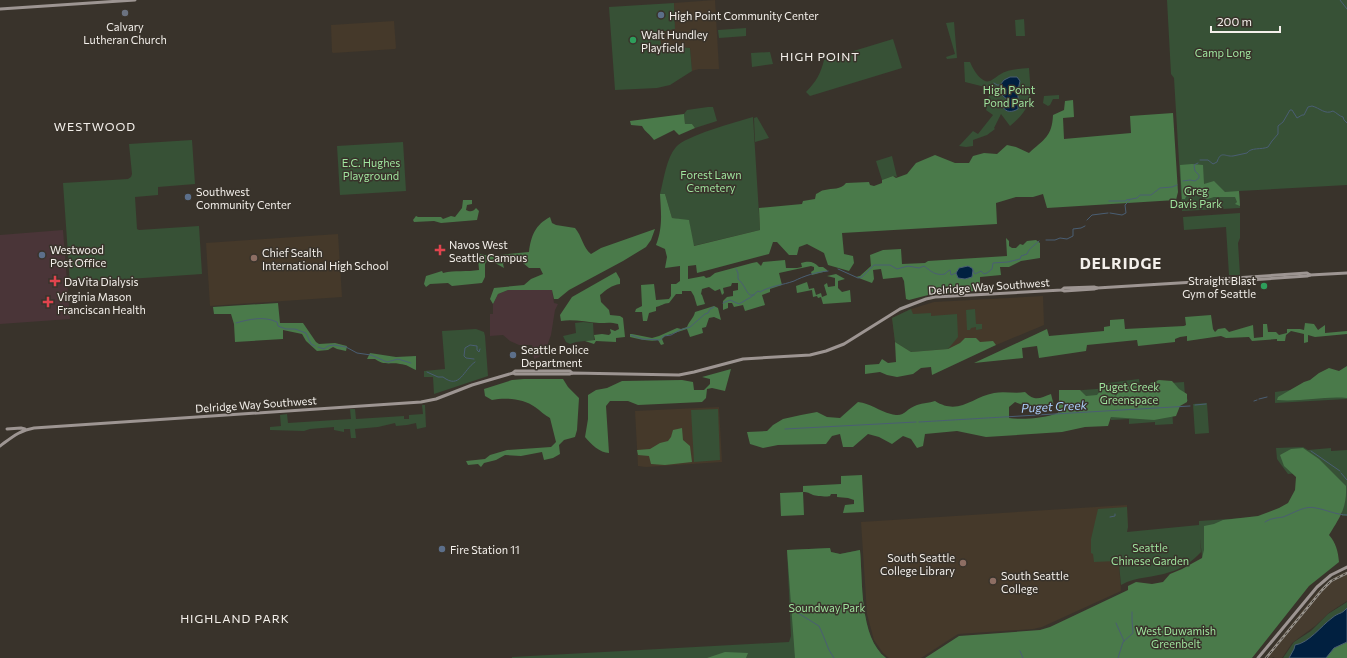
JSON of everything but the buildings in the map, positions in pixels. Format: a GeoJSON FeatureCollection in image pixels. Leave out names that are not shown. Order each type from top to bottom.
{"type":"FeatureCollection","features":[{"type":"Feature","properties":{"kind":"main road"},"geometry":{"type":"LineString","coordinates":[[0,9],[135,0]]}},
{"type":"Feature","properties":{"kind":"main road","name":"Delridge Way Southwest"},"geometry":{"type":"LineString","coordinates":[[513,373],[680,374],[694,372],[743,359],[812,354],[826,351],[844,344],[900,310],[926,299],[941,297],[1062,290],[1064,288],[1094,286],[1096,288],[1203,281],[1205,283],[1347,273]]}},
{"type":"Feature","properties":{"kind":"main road"},"geometry":{"type":"LineString","coordinates":[[525,373],[530,370]]}},
{"type":"Feature","properties":{"kind":"main road","name":"Delridge Way Southwest"},"geometry":{"type":"LineString","coordinates":[[7,429],[421,402],[436,399],[472,385],[513,373],[515,371],[570,371],[572,373]]}},
{"type":"Feature","properties":{"kind":"main road"},"geometry":{"type":"LineString","coordinates":[[0,446],[25,429]]}},
{"type":"Feature","properties":{"kind":"main road"},"geometry":{"type":"LineString","coordinates":[[1258,658],[1317,587],[1331,575],[1347,568]]}},
{"type":"Feature","properties":{"kind":"shaded area"},"geometry":{"type":"Polygon","coordinates":[[[715,0],[719,69],[699,69],[692,71],[690,48],[661,46],[660,32],[675,29],[674,3],[715,0]]]}},
{"type":"Feature","properties":{"kind":"shaded area"},"geometry":{"type":"Polygon","coordinates":[[[394,21],[395,49],[332,52],[331,25],[394,21]]]}},
{"type":"Feature","properties":{"kind":"shaded area"},"geometry":{"type":"Polygon","coordinates":[[[63,230],[70,319],[0,324],[0,235],[63,230]]]}},
{"type":"Feature","properties":{"kind":"shaded area"},"geometry":{"type":"Polygon","coordinates":[[[338,234],[342,297],[210,306],[206,243],[338,234]]]}},
{"type":"Feature","properties":{"kind":"shaded area"},"geometry":{"type":"Polygon","coordinates":[[[508,290],[552,290],[554,303],[558,304],[555,310],[551,335],[547,346],[539,357],[534,359],[532,345],[519,345],[510,341],[503,335],[490,336],[490,314],[493,314],[493,304],[498,294],[508,290]]]}},
{"type":"Feature","properties":{"kind":"shaded area"},"geometry":{"type":"Polygon","coordinates":[[[1043,296],[1044,325],[996,345],[911,352],[895,342],[892,318],[911,309],[934,302],[1043,296]]]}},
{"type":"Feature","properties":{"kind":"shaded area"},"geometry":{"type":"Polygon","coordinates":[[[719,407],[722,462],[646,467],[638,466],[635,411],[719,407]]]}},
{"type":"Feature","properties":{"kind":"shaded area","name":"South Seattle College"},"geometry":{"type":"Polygon","coordinates":[[[1127,505],[1128,527],[1116,561],[1119,564],[1121,591],[1042,627],[1033,629],[958,634],[921,658],[889,658],[883,653],[874,640],[867,614],[861,522],[1127,505]]]}},
{"type":"Feature","properties":{"kind":"shaded area"},"geometry":{"type":"Polygon","coordinates":[[[1347,571],[1347,601],[1330,612],[1315,626],[1292,643],[1282,658],[1264,658],[1318,591],[1336,576],[1347,571]]]}},
{"type":"Feature","properties":{"kind":"green space","name":"Camp Long"},"geometry":{"type":"Polygon","coordinates":[[[1167,0],[1347,0],[1347,185],[1239,191],[1240,208],[1182,211],[1174,78],[1171,74],[1167,0]]]}},
{"type":"Feature","properties":{"kind":"green space"},"geometry":{"type":"Polygon","coordinates":[[[674,3],[675,29],[660,32],[661,46],[690,48],[692,71],[670,85],[657,88],[615,90],[609,7],[674,3]]]}},
{"type":"Feature","properties":{"kind":"green space"},"geometry":{"type":"Polygon","coordinates":[[[1024,19],[1025,36],[1016,36],[1015,20],[1024,19]]]}},
{"type":"Feature","properties":{"kind":"green space"},"geometry":{"type":"Polygon","coordinates":[[[954,22],[957,58],[947,59],[946,57],[955,54],[946,23],[954,22]]]}},
{"type":"Feature","properties":{"kind":"green space"},"geometry":{"type":"Polygon","coordinates":[[[746,28],[746,36],[719,38],[718,30],[746,28]]]}},
{"type":"Feature","properties":{"kind":"green space"},"geometry":{"type":"Polygon","coordinates":[[[893,39],[902,68],[810,96],[806,92],[818,77],[824,60],[893,39]]]}},
{"type":"Feature","properties":{"kind":"green space"},"geometry":{"type":"Polygon","coordinates":[[[770,52],[773,64],[752,67],[751,53],[770,52]]]}},
{"type":"Feature","properties":{"kind":"green space","name":"High Point Pond Park"},"geometry":{"type":"Polygon","coordinates":[[[964,62],[970,62],[978,76],[985,81],[991,81],[1006,72],[1029,68],[1030,86],[1027,106],[1018,119],[1010,126],[1001,114],[994,128],[995,129],[987,135],[973,140],[973,146],[966,147],[959,146],[973,131],[978,134],[993,115],[986,110],[989,88],[965,82],[964,62]]]}},
{"type":"Feature","properties":{"kind":"green space"},"geometry":{"type":"Polygon","coordinates":[[[1059,95],[1059,99],[1053,99],[1048,106],[1043,103],[1044,96],[1059,95]]]}},
{"type":"Feature","properties":{"kind":"green space"},"geometry":{"type":"Polygon","coordinates":[[[1073,100],[1074,117],[1063,118],[1064,139],[1131,133],[1130,116],[1173,113],[1178,192],[1176,200],[1047,208],[1043,194],[1033,197],[1016,197],[996,203],[997,224],[842,233],[844,254],[853,256],[854,263],[849,271],[828,265],[824,253],[807,244],[799,247],[797,255],[789,255],[777,242],[773,242],[769,254],[697,273],[696,265],[688,266],[688,279],[704,276],[706,278],[715,273],[757,262],[761,266],[763,262],[785,260],[786,268],[802,267],[801,263],[809,262],[819,267],[823,267],[827,271],[812,275],[811,272],[814,270],[814,267],[811,266],[779,273],[782,285],[770,289],[770,292],[762,295],[765,305],[745,311],[743,305],[734,307],[732,303],[728,303],[728,308],[723,310],[723,301],[727,297],[733,296],[733,291],[738,290],[738,283],[732,283],[731,286],[723,288],[724,293],[722,295],[720,289],[715,291],[709,287],[702,289],[701,294],[705,304],[697,306],[691,291],[682,291],[682,294],[676,294],[669,303],[656,307],[656,311],[649,313],[647,321],[643,321],[642,312],[635,312],[636,309],[642,306],[641,285],[654,284],[656,300],[669,299],[671,296],[671,284],[676,284],[680,281],[680,266],[665,268],[667,257],[665,249],[656,245],[661,226],[660,194],[665,194],[672,218],[689,220],[694,246],[760,230],[759,208],[802,204],[803,201],[815,199],[816,194],[821,191],[839,188],[846,183],[869,182],[870,185],[874,186],[882,183],[882,180],[893,176],[896,178],[907,174],[916,163],[935,155],[955,163],[969,163],[973,156],[984,153],[997,154],[1007,145],[1029,153],[1043,141],[1049,133],[1053,115],[1064,110],[1065,101],[1073,100]]]}},
{"type":"Feature","properties":{"kind":"green space"},"geometry":{"type":"Polygon","coordinates":[[[713,107],[717,121],[695,128],[692,124],[685,124],[684,114],[687,110],[713,107]]]}},
{"type":"Feature","properties":{"kind":"green space"},"geometry":{"type":"Polygon","coordinates":[[[684,114],[685,124],[692,124],[695,128],[679,135],[674,130],[654,140],[642,126],[631,125],[630,121],[684,114]]]}},
{"type":"Feature","properties":{"kind":"green space","name":"Forest Lawn Cemetery"},"geometry":{"type":"Polygon","coordinates":[[[753,117],[760,230],[693,246],[689,221],[672,218],[665,194],[660,194],[670,157],[676,147],[689,138],[753,117]]]}},
{"type":"Feature","properties":{"kind":"green space"},"geometry":{"type":"Polygon","coordinates":[[[757,117],[769,138],[755,142],[754,118],[757,117]]]}},
{"type":"Feature","properties":{"kind":"green space"},"geometry":{"type":"Polygon","coordinates":[[[192,140],[195,184],[158,187],[158,195],[135,197],[137,229],[199,226],[202,274],[70,283],[63,183],[128,179],[132,174],[129,144],[192,140]]]}},
{"type":"Feature","properties":{"kind":"green space","name":"E.C. Hughes Playground"},"geometry":{"type":"Polygon","coordinates":[[[403,142],[406,191],[340,195],[337,146],[403,142]]]}},
{"type":"Feature","properties":{"kind":"green space"},"geometry":{"type":"Polygon","coordinates":[[[892,156],[897,177],[893,176],[882,180],[876,161],[892,156]]]}},
{"type":"Feature","properties":{"kind":"green space","name":"Greg Davis Park"},"geometry":{"type":"Polygon","coordinates":[[[1180,165],[1203,165],[1204,184],[1214,181],[1225,192],[1239,191],[1240,206],[1235,204],[1237,202],[1235,197],[1214,197],[1204,200],[1199,195],[1191,193],[1185,199],[1182,199],[1180,165]]]}},
{"type":"Feature","properties":{"kind":"green space"},"geometry":{"type":"Polygon","coordinates":[[[463,200],[472,200],[472,204],[467,205],[466,210],[471,211],[476,208],[479,211],[477,220],[441,223],[434,221],[414,222],[413,220],[416,216],[441,217],[443,219],[451,216],[455,217],[462,208],[463,200]]]}},
{"type":"Feature","properties":{"kind":"green space"},"geometry":{"type":"Polygon","coordinates":[[[1240,213],[1240,238],[1238,243],[1240,275],[1229,275],[1226,227],[1184,230],[1183,217],[1240,213]]]}},
{"type":"Feature","properties":{"kind":"green space"},"geometry":{"type":"Polygon","coordinates":[[[550,217],[552,223],[556,225],[575,228],[586,249],[591,254],[601,248],[655,229],[651,240],[646,247],[569,290],[558,299],[554,299],[552,290],[508,290],[498,294],[493,304],[490,299],[494,288],[524,285],[531,279],[543,274],[540,268],[529,268],[517,258],[505,261],[503,264],[504,268],[490,260],[487,261],[485,264],[485,277],[482,283],[452,286],[448,283],[430,284],[426,287],[424,284],[426,276],[442,271],[443,273],[479,270],[478,258],[480,254],[489,256],[529,252],[531,241],[537,227],[550,217]]]}},
{"type":"Feature","properties":{"kind":"green space"},"geometry":{"type":"Polygon","coordinates":[[[1006,238],[1009,241],[1009,246],[1012,248],[1016,248],[1020,244],[1023,245],[1027,241],[1036,240],[1040,243],[1040,258],[1021,261],[1009,267],[1000,267],[1001,275],[980,277],[980,284],[975,285],[975,291],[932,294],[909,300],[906,299],[904,281],[902,277],[883,279],[881,269],[873,270],[874,279],[872,283],[856,277],[860,276],[871,266],[870,255],[883,250],[901,249],[902,264],[1007,256],[1006,238]]]}},
{"type":"Feature","properties":{"kind":"green space"},"geometry":{"type":"Polygon","coordinates":[[[616,272],[620,279],[620,284],[612,287],[600,295],[601,302],[609,310],[610,315],[620,316],[623,318],[625,337],[616,338],[616,342],[596,341],[594,344],[585,341],[595,340],[594,335],[609,335],[611,333],[610,329],[615,331],[619,329],[618,324],[575,320],[561,321],[560,315],[572,297],[616,272]]]}},
{"type":"Feature","properties":{"kind":"green space"},"geometry":{"type":"Polygon","coordinates":[[[836,274],[845,279],[838,281],[838,288],[842,292],[850,290],[851,302],[823,304],[821,297],[813,297],[812,290],[797,293],[796,286],[807,282],[809,289],[814,288],[816,295],[821,293],[822,297],[827,295],[824,285],[827,283],[828,287],[835,286],[835,278],[827,276],[836,274]]]}},
{"type":"Feature","properties":{"kind":"green space"},"geometry":{"type":"Polygon","coordinates":[[[278,303],[280,323],[303,323],[319,344],[335,343],[347,346],[346,351],[333,347],[328,350],[317,351],[306,341],[302,334],[283,330],[283,339],[235,342],[234,324],[231,314],[214,314],[213,307],[278,303]]]}},
{"type":"Feature","properties":{"kind":"green space"},"geometry":{"type":"Polygon","coordinates":[[[714,306],[718,308],[721,320],[714,317],[709,318],[706,327],[702,328],[703,333],[690,337],[687,329],[665,336],[662,339],[664,344],[661,345],[658,340],[655,341],[630,337],[630,334],[632,334],[652,338],[677,328],[681,329],[687,327],[695,312],[714,306]]]}},
{"type":"Feature","properties":{"kind":"green space"},"geometry":{"type":"Polygon","coordinates":[[[911,309],[913,314],[931,313],[931,316],[957,314],[958,337],[948,349],[911,352],[895,342],[892,318],[911,309]]]}},
{"type":"Feature","properties":{"kind":"green space"},"geometry":{"type":"Polygon","coordinates":[[[975,309],[976,324],[982,324],[982,329],[976,330],[976,327],[967,330],[966,310],[975,309]]]}},
{"type":"Feature","properties":{"kind":"green space"},"geometry":{"type":"Polygon","coordinates":[[[1211,315],[1213,329],[1215,332],[1218,329],[1225,328],[1229,332],[1253,325],[1254,338],[1263,337],[1263,324],[1267,324],[1268,332],[1276,332],[1279,335],[1287,333],[1287,329],[1304,330],[1305,323],[1314,324],[1318,330],[1325,325],[1325,333],[1347,331],[1347,334],[1315,337],[1308,335],[1308,342],[1304,343],[1304,334],[1291,331],[1286,335],[1285,341],[1277,341],[1277,339],[1252,341],[1249,337],[1226,338],[1221,336],[1187,341],[1187,336],[1175,339],[1175,342],[1138,346],[1137,340],[1087,345],[1086,351],[1039,358],[1037,346],[1022,348],[1023,358],[974,363],[1047,329],[1049,336],[1104,331],[1104,327],[1110,326],[1110,320],[1124,319],[1125,329],[1184,326],[1186,325],[1185,317],[1211,315]]]}},
{"type":"Feature","properties":{"kind":"green space"},"geometry":{"type":"Polygon","coordinates":[[[575,323],[593,323],[594,340],[570,344],[566,342],[563,336],[576,333],[575,323]]]}},
{"type":"Feature","properties":{"kind":"green space"},"geometry":{"type":"Polygon","coordinates":[[[476,329],[484,332],[488,376],[434,394],[433,377],[424,377],[424,371],[445,369],[442,331],[476,329]]]}},
{"type":"Feature","properties":{"kind":"green space"},"geometry":{"type":"Polygon","coordinates":[[[965,338],[976,338],[980,342],[993,341],[996,345],[932,375],[931,367],[921,368],[913,374],[897,377],[880,372],[865,374],[865,365],[879,364],[882,359],[888,363],[896,362],[895,342],[911,352],[948,349],[960,343],[965,338]]]}},
{"type":"Feature","properties":{"kind":"green space"},"geometry":{"type":"Polygon","coordinates":[[[370,353],[396,357],[416,356],[416,370],[402,364],[384,363],[375,359],[367,359],[370,353]]]}},
{"type":"Feature","properties":{"kind":"green space"},"geometry":{"type":"Polygon","coordinates":[[[1347,366],[1347,398],[1277,400],[1278,397],[1329,368],[1339,371],[1347,366]]]}},
{"type":"Feature","properties":{"kind":"green space"},"geometry":{"type":"Polygon","coordinates":[[[731,369],[725,391],[712,388],[707,389],[706,398],[702,402],[638,405],[628,401],[610,401],[606,406],[609,453],[599,450],[585,437],[588,419],[588,395],[596,390],[607,388],[622,381],[682,380],[693,382],[694,390],[704,390],[710,384],[710,379],[702,377],[731,369]]]}},
{"type":"Feature","properties":{"kind":"green space"},"geometry":{"type":"Polygon","coordinates":[[[1347,372],[1347,399],[1275,403],[1275,392],[1298,389],[1347,372]]]}},
{"type":"Feature","properties":{"kind":"green space"},"geometry":{"type":"Polygon","coordinates":[[[563,379],[568,387],[579,398],[577,430],[575,437],[564,440],[559,445],[560,454],[553,458],[544,460],[542,452],[521,456],[505,455],[496,460],[484,463],[481,467],[478,464],[468,465],[466,461],[485,459],[490,455],[507,450],[551,447],[556,442],[550,418],[531,404],[520,400],[492,400],[485,396],[484,389],[512,380],[563,379]]]}},
{"type":"Feature","properties":{"kind":"green space","name":"Puget Creek Greenspace"},"geometry":{"type":"Polygon","coordinates":[[[1139,379],[1140,385],[1184,382],[1185,396],[1188,401],[1071,409],[1070,391],[1109,388],[1108,383],[1139,379]]]}},
{"type":"Feature","properties":{"kind":"green space"},"geometry":{"type":"Polygon","coordinates":[[[1159,380],[1172,381],[1179,389],[1187,394],[1187,402],[1180,406],[1176,416],[1154,420],[1111,417],[1108,426],[1085,427],[1062,432],[986,437],[957,431],[925,434],[923,446],[917,448],[911,439],[903,436],[892,444],[879,437],[868,434],[853,447],[843,447],[840,434],[832,436],[826,444],[778,445],[763,448],[750,444],[747,432],[767,431],[783,419],[817,412],[827,417],[840,418],[858,402],[867,404],[887,413],[899,415],[917,405],[935,401],[951,407],[958,406],[998,392],[1025,392],[1035,398],[1044,397],[1051,394],[1054,406],[1026,409],[1023,405],[1015,402],[1009,407],[1009,418],[1034,418],[1058,413],[1059,390],[1080,390],[1086,396],[1097,395],[1102,389],[1108,387],[1116,396],[1122,384],[1135,384],[1142,390],[1151,383],[1159,380]]]}},
{"type":"Feature","properties":{"kind":"green space"},"geometry":{"type":"Polygon","coordinates":[[[1207,403],[1209,433],[1195,434],[1193,404],[1207,403]]]}},
{"type":"Feature","properties":{"kind":"green space"},"geometry":{"type":"Polygon","coordinates":[[[422,405],[425,405],[426,427],[417,429],[416,423],[396,426],[395,423],[378,427],[355,429],[356,438],[351,438],[350,429],[344,429],[344,432],[334,430],[334,427],[304,431],[270,430],[270,427],[281,426],[280,415],[287,414],[288,423],[351,419],[350,409],[355,409],[356,419],[404,416],[404,419],[409,419],[409,415],[423,414],[422,405]]]}},
{"type":"Feature","properties":{"kind":"green space","name":"Puget Creek Greenspace"},"geometry":{"type":"Polygon","coordinates":[[[1172,408],[1173,424],[1155,425],[1155,422],[1129,424],[1129,419],[1111,420],[1111,412],[1172,408]]]}},
{"type":"Feature","properties":{"kind":"green space"},"geometry":{"type":"Polygon","coordinates":[[[718,409],[720,460],[694,462],[691,410],[718,409]]]}},
{"type":"Feature","properties":{"kind":"green space"},"geometry":{"type":"Polygon","coordinates":[[[682,428],[683,440],[690,446],[692,462],[665,465],[651,464],[649,456],[638,455],[637,450],[650,449],[660,443],[668,441],[673,430],[682,428]]]}},
{"type":"Feature","properties":{"kind":"green space"},"geometry":{"type":"Polygon","coordinates":[[[1303,447],[1308,450],[1331,448],[1331,451],[1347,450],[1347,516],[1342,516],[1342,512],[1311,472],[1288,474],[1277,459],[1276,448],[1303,447]]]}},
{"type":"Feature","properties":{"kind":"green space","name":"West Duwamish Greenbelt"},"geometry":{"type":"Polygon","coordinates":[[[1303,448],[1319,459],[1346,486],[1344,506],[1329,535],[1336,547],[1339,562],[1309,586],[1252,658],[925,658],[959,636],[1040,630],[1050,627],[1128,590],[1128,586],[1136,582],[1152,584],[1163,582],[1170,574],[1202,558],[1204,550],[1204,526],[1223,520],[1258,516],[1288,503],[1295,490],[1296,477],[1284,466],[1280,455],[1291,449],[1303,448]]]}},
{"type":"Feature","properties":{"kind":"green space"},"geometry":{"type":"Polygon","coordinates":[[[862,475],[864,512],[843,513],[845,505],[854,504],[854,500],[837,497],[837,494],[822,496],[803,492],[803,486],[841,484],[841,476],[862,475]]]}},
{"type":"Feature","properties":{"kind":"green space"},"geometry":{"type":"Polygon","coordinates":[[[803,492],[804,515],[781,516],[780,493],[803,492]]]}},
{"type":"Feature","properties":{"kind":"green space","name":"Seattle Chinese Garden"},"geometry":{"type":"Polygon","coordinates":[[[1127,507],[1127,532],[1199,525],[1199,521],[1259,517],[1203,564],[1200,539],[1201,552],[1183,567],[1164,574],[1133,580],[1121,585],[1119,564],[1116,561],[1094,562],[1093,554],[1091,553],[1091,539],[1098,509],[1127,507]]]}},
{"type":"Feature","properties":{"kind":"green space","name":"Soundway Park"},"geometry":{"type":"Polygon","coordinates":[[[830,548],[831,552],[840,554],[860,550],[862,592],[867,623],[871,637],[877,649],[886,658],[512,658],[789,642],[791,636],[787,550],[830,548]]]}},
{"type":"Feature","properties":{"kind":"green space","name":"Soundway Park"},"geometry":{"type":"Polygon","coordinates":[[[830,548],[831,552],[840,554],[860,550],[862,592],[867,623],[871,637],[877,649],[886,658],[795,658],[787,550],[830,548]]]}},
{"type":"Feature","properties":{"kind":"green space"},"geometry":{"type":"Polygon","coordinates":[[[1347,602],[1347,620],[1305,658],[1283,658],[1294,642],[1311,631],[1328,614],[1347,602]]]}},
{"type":"Feature","properties":{"kind":"green space"},"geometry":{"type":"Polygon","coordinates":[[[1347,642],[1347,658],[1326,658],[1334,648],[1347,642]]]}},
{"type":"Feature","properties":{"kind":"green space"},"geometry":{"type":"Polygon","coordinates":[[[725,652],[748,653],[746,658],[707,658],[725,652]]]}},
{"type":"Feature","properties":{"kind":"water"},"geometry":{"type":"Polygon","coordinates":[[[1010,77],[1017,77],[1020,81],[1018,90],[1018,109],[1014,111],[1004,109],[1003,107],[1009,101],[1002,95],[1000,85],[1004,80],[1010,77]]]}},
{"type":"Feature","properties":{"kind":"water"},"geometry":{"type":"Polygon","coordinates":[[[968,266],[973,270],[972,277],[965,279],[958,278],[956,273],[959,268],[968,266]]]}},
{"type":"Feature","properties":{"kind":"water"},"geometry":{"type":"Polygon","coordinates":[[[1347,608],[1347,642],[1334,648],[1326,658],[1289,658],[1295,645],[1300,644],[1310,638],[1332,618],[1347,608]]]}},
{"type":"Feature","properties":{"kind":"waterway"},"geometry":{"type":"LineString","coordinates":[[1340,0],[1347,9]]}},
{"type":"Feature","properties":{"kind":"waterway"},"geometry":{"type":"LineString","coordinates":[[994,83],[1000,85]]}},
{"type":"Feature","properties":{"kind":"waterway"},"geometry":{"type":"LineString","coordinates":[[1200,160],[1208,160],[1213,164],[1217,162],[1222,155],[1233,156],[1247,153],[1254,149],[1268,147],[1278,134],[1278,126],[1283,122],[1290,110],[1292,110],[1297,118],[1304,115],[1308,107],[1312,106],[1325,112],[1333,111],[1343,117],[1347,123]]}},
{"type":"Feature","properties":{"kind":"waterway"},"geometry":{"type":"LineString","coordinates":[[1183,181],[1195,181],[1199,178],[1199,175],[1195,171],[1194,165],[1198,163]]}},
{"type":"Feature","properties":{"kind":"waterway"},"geometry":{"type":"LineString","coordinates":[[1109,201],[1126,201],[1137,198],[1140,195],[1151,195],[1160,188],[1177,185]]}},
{"type":"Feature","properties":{"kind":"waterway"},"geometry":{"type":"LineString","coordinates":[[1110,213],[1122,215],[1126,213],[1125,205],[1130,200]]}},
{"type":"Feature","properties":{"kind":"waterway"},"geometry":{"type":"LineString","coordinates":[[1087,220],[1092,215],[1108,213]]}},
{"type":"Feature","properties":{"kind":"waterway"},"geometry":{"type":"LineString","coordinates":[[1046,240],[1055,240],[1060,238],[1067,239],[1073,236],[1073,229],[1085,226]]}},
{"type":"Feature","properties":{"kind":"waterway"},"geometry":{"type":"LineString","coordinates":[[973,270],[975,274],[981,271],[984,274],[992,269],[993,263],[1008,262],[1020,259],[1021,256],[1027,254],[1039,241]]}},
{"type":"Feature","properties":{"kind":"waterway"},"geometry":{"type":"LineString","coordinates":[[838,269],[858,278],[862,277],[874,265],[890,265],[897,269],[908,266],[919,268],[924,266],[933,273],[945,274],[950,270],[951,275],[956,273]]}},
{"type":"Feature","properties":{"kind":"waterway"},"geometry":{"type":"LineString","coordinates":[[736,269],[738,279],[748,293],[750,295],[754,295]]}},
{"type":"Feature","properties":{"kind":"waterway"},"geometry":{"type":"LineString","coordinates":[[723,303],[730,300],[739,304],[758,291],[760,292],[768,288],[794,281],[810,274],[828,271]]}},
{"type":"Feature","properties":{"kind":"waterway"},"geometry":{"type":"LineString","coordinates":[[631,335],[642,339],[660,340],[664,336],[671,335],[690,327],[714,307]]}},
{"type":"Feature","properties":{"kind":"waterway"},"geometry":{"type":"LineString","coordinates":[[236,323],[257,319],[272,320],[277,322],[278,326],[286,329],[295,329],[306,333],[311,344],[315,346]]}},
{"type":"Feature","properties":{"kind":"waterway"},"geometry":{"type":"LineString","coordinates":[[318,347],[324,349],[328,346],[334,345],[346,347],[357,353],[371,355],[387,362],[398,359],[411,363]]}},
{"type":"Feature","properties":{"kind":"waterway"},"geometry":{"type":"LineString","coordinates":[[474,359],[466,358],[464,356],[465,348],[470,345],[477,346],[477,350],[479,352],[480,349]]}},
{"type":"Feature","properties":{"kind":"waterway"},"geometry":{"type":"LineString","coordinates":[[427,372],[453,381],[461,377],[475,362]]}},
{"type":"Feature","properties":{"kind":"waterway","name":"Puget Creek"},"geometry":{"type":"LineString","coordinates":[[1259,399],[1267,397]]}},
{"type":"Feature","properties":{"kind":"waterway","name":"Puget Creek"},"geometry":{"type":"LineString","coordinates":[[1195,405],[1206,404]]}},
{"type":"Feature","properties":{"kind":"waterway","name":"Puget Creek"},"geometry":{"type":"LineString","coordinates":[[919,422],[1190,406]]}},
{"type":"Feature","properties":{"kind":"waterway","name":"Puget Creek"},"geometry":{"type":"LineString","coordinates":[[785,429],[916,422]]}},
{"type":"Feature","properties":{"kind":"waterway"},"geometry":{"type":"LineString","coordinates":[[1311,451],[1340,471]]}},
{"type":"Feature","properties":{"kind":"waterway"},"geometry":{"type":"LineString","coordinates":[[1341,473],[1347,480]]}},
{"type":"Feature","properties":{"kind":"waterway"},"geometry":{"type":"LineString","coordinates":[[1265,522],[1312,507],[1347,515]]}},
{"type":"Feature","properties":{"kind":"waterway"},"geometry":{"type":"LineString","coordinates":[[1110,517],[1115,516],[1115,514]]}},
{"type":"Feature","properties":{"kind":"waterway"},"geometry":{"type":"LineString","coordinates":[[1118,658],[1123,642],[1133,633],[1132,612]]}},
{"type":"Feature","properties":{"kind":"waterway"},"geometry":{"type":"LineString","coordinates":[[798,613],[819,626],[834,658]]}},
{"type":"Feature","properties":{"kind":"waterway"},"geometry":{"type":"LineString","coordinates":[[1116,623],[1124,641]]}},
{"type":"Feature","properties":{"kind":"waterway"},"geometry":{"type":"LineString","coordinates":[[1020,651],[1023,658]]}},
{"type":"Feature","properties":{"kind":"railway"},"geometry":{"type":"LineString","coordinates":[[1266,658],[1322,590],[1331,581],[1347,573]]}},
{"type":"Feature","properties":{"kind":"place","name":"Calvary Lutheran Church"},"geometry":{"type":"Point","coordinates":[125,13]}},
{"type":"Feature","properties":{"kind":"place","name":"High Point Community Center"},"geometry":{"type":"Point","coordinates":[661,15]}},
{"type":"Feature","properties":{"kind":"place","name":"Walt Hundley Playfield"},"geometry":{"type":"Point","coordinates":[633,40]}},
{"type":"Feature","properties":{"kind":"place","name":"Southwest Community Center"},"geometry":{"type":"Point","coordinates":[188,197]}},
{"type":"Feature","properties":{"kind":"place","name":"Navos West Seattle Campus"},"geometry":{"type":"Point","coordinates":[440,250]}},
{"type":"Feature","properties":{"kind":"place","name":"Westwood Post Office"},"geometry":{"type":"Point","coordinates":[42,255]}},
{"type":"Feature","properties":{"kind":"place","name":"Chief Sealth International High School"},"geometry":{"type":"Point","coordinates":[254,258]}},
{"type":"Feature","properties":{"kind":"place","name":"DaVita Dialysis"},"geometry":{"type":"Point","coordinates":[55,281]}},
{"type":"Feature","properties":{"kind":"place","name":"Straight Blast Gym of Seattle"},"geometry":{"type":"Point","coordinates":[1264,286]}},
{"type":"Feature","properties":{"kind":"place","name":"Virginia Mason Franciscan Health"},"geometry":{"type":"Point","coordinates":[48,302]}},
{"type":"Feature","properties":{"kind":"place","name":"Seattle Police Department"},"geometry":{"type":"Point","coordinates":[513,355]}},
{"type":"Feature","properties":{"kind":"place","name":"Fire Station 11"},"geometry":{"type":"Point","coordinates":[442,549]}},
{"type":"Feature","properties":{"kind":"place","name":"South Seattle College Library"},"geometry":{"type":"Point","coordinates":[963,563]}},
{"type":"Feature","properties":{"kind":"place","name":"South Seattle College"},"geometry":{"type":"Point","coordinates":[993,581]}},
{"type":"Feature","properties":{"kind":"district","name":"HIGH POINT"},"geometry":{"type":"Point","coordinates":[820,56]}},
{"type":"Feature","properties":{"kind":"district","name":"WESTWOOD"},"geometry":{"type":"Point","coordinates":[95,126]}},
{"type":"Feature","properties":{"kind":"district","name":"DELRIDGE"},"geometry":{"type":"Point","coordinates":[1121,263]}},
{"type":"Feature","properties":{"kind":"district","name":"HIGHLAND PARK"},"geometry":{"type":"Point","coordinates":[235,618]}}]}
